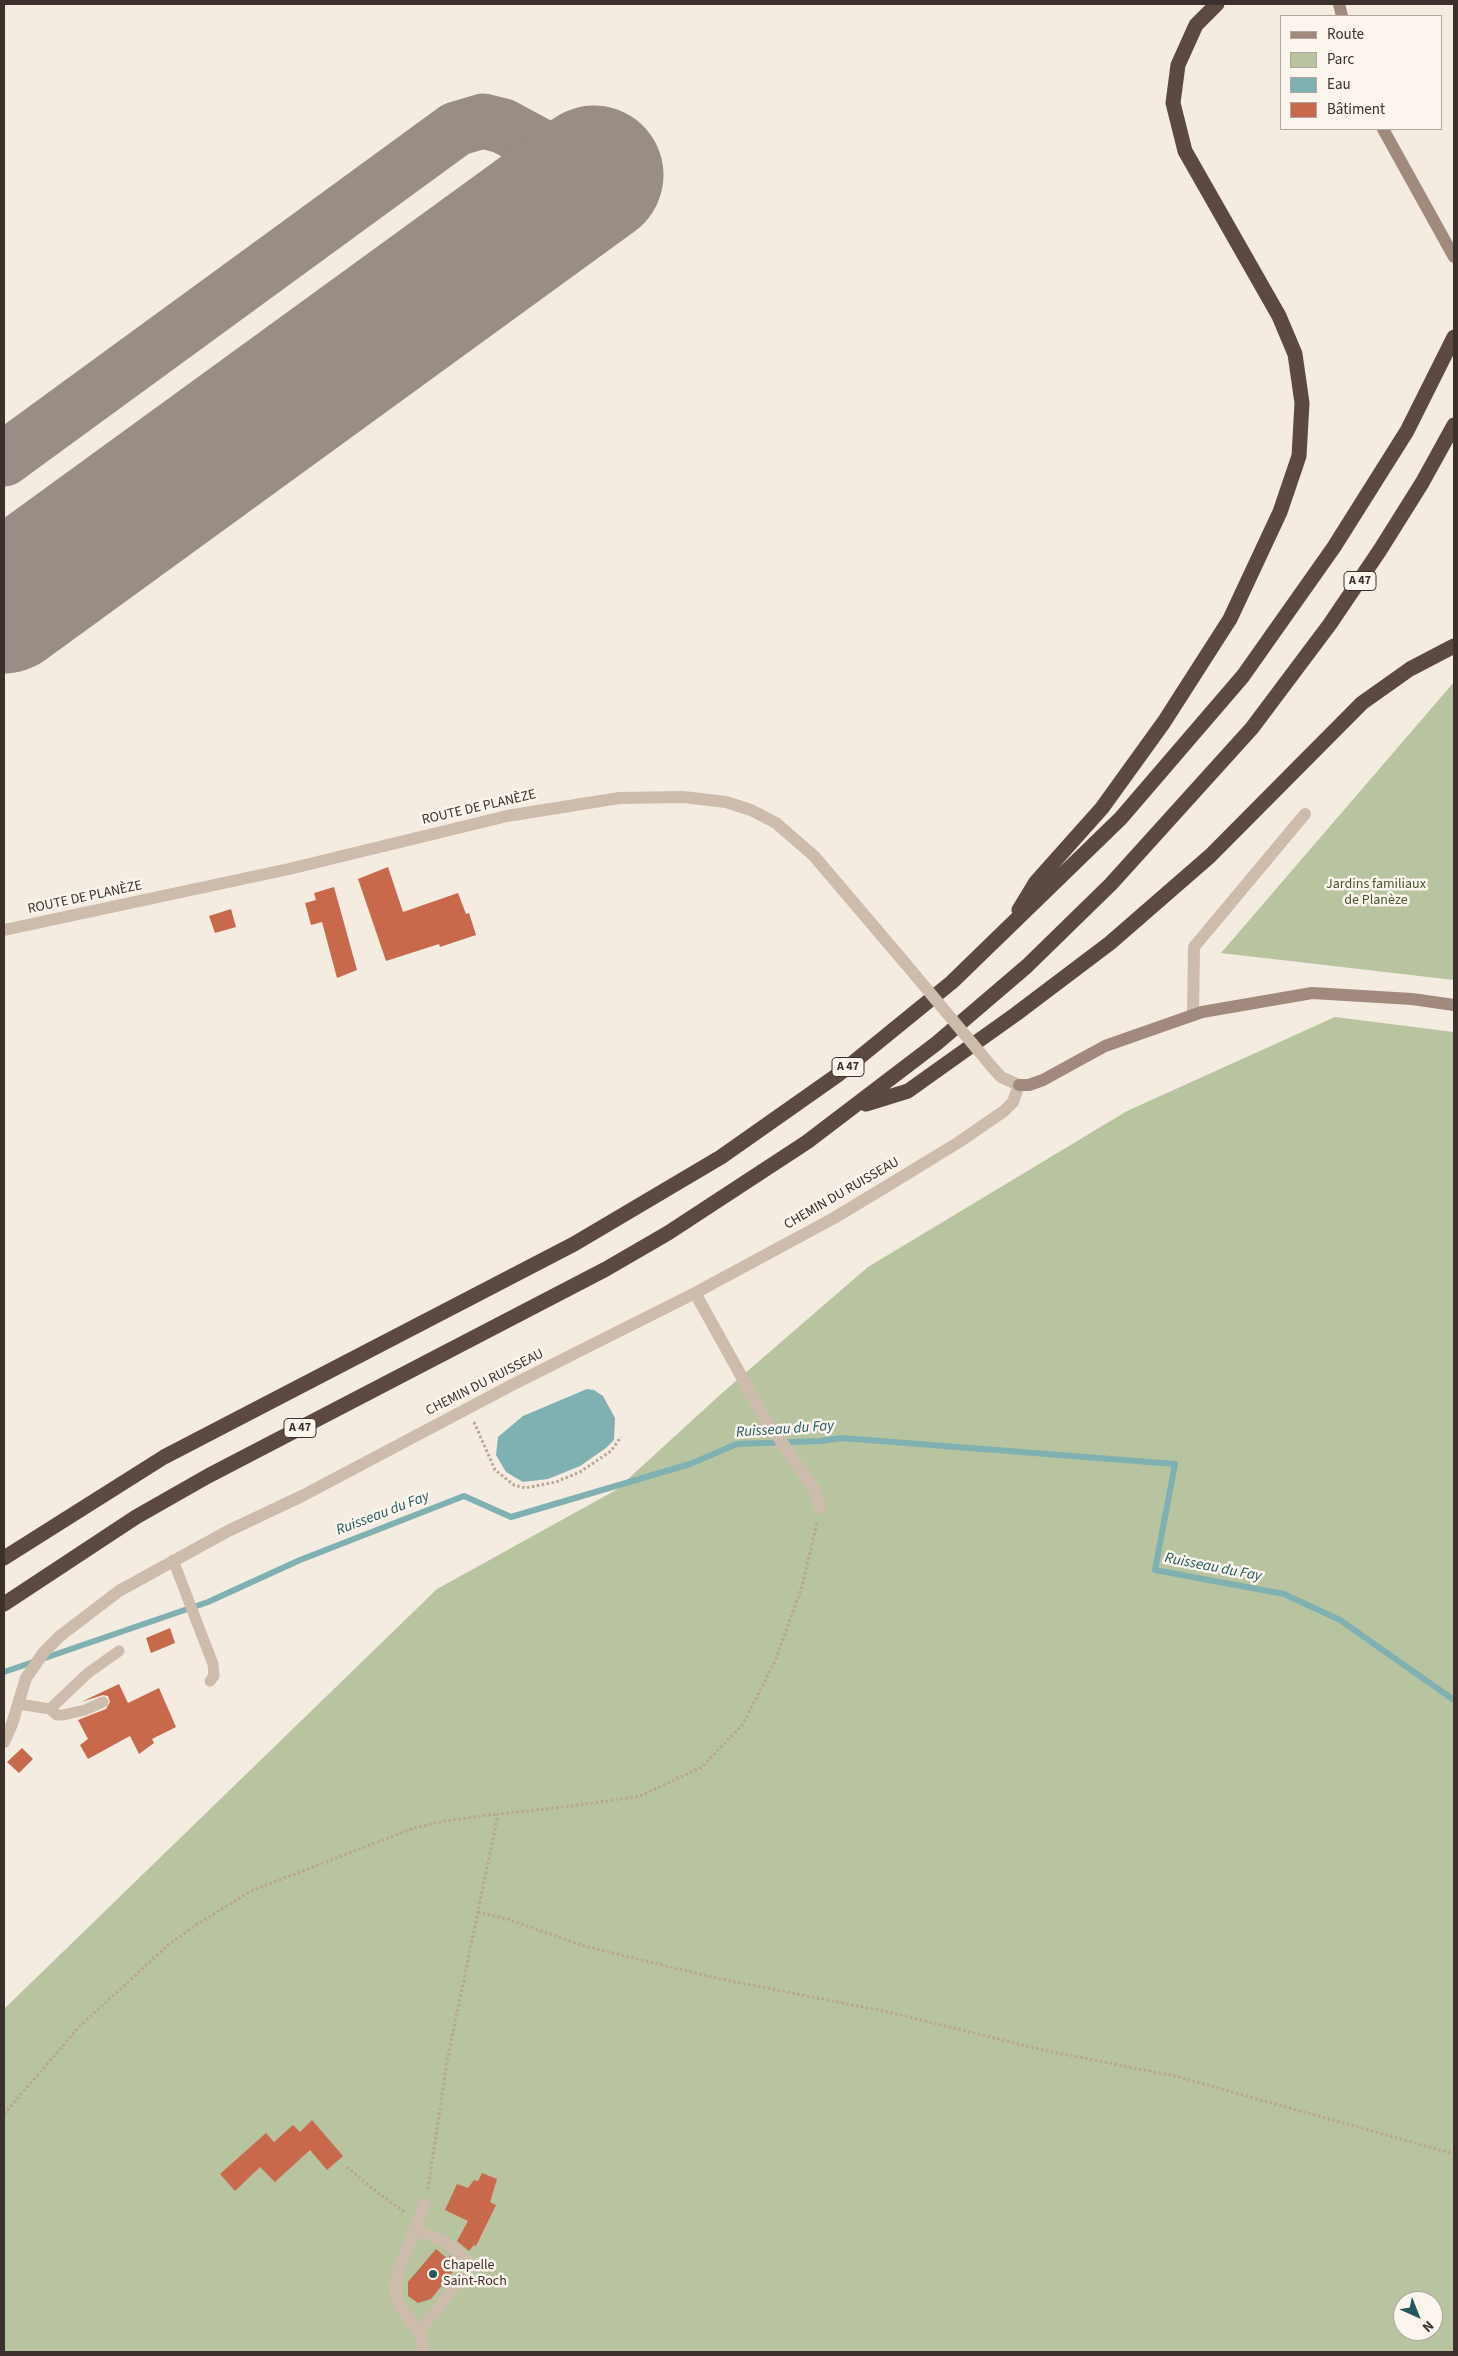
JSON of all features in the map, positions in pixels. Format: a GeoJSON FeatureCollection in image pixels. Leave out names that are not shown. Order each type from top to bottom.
{"type":"FeatureCollection","features":[{"type":"Feature","properties":{"kind":"highway"},"geometry":{"type":"LineString","coordinates":[[1008,929],[1036,882],[1102,808],[1153,738],[1230,619],[1280,512],[1299,456],[1302,403],[1295,354],[1279,316],[1185,151],[1173,103],[1178,65],[1196,24],[1217,4]]}},
{"type":"Feature","properties":{"kind":"highway","name":"A 47"},"geometry":{"type":"LineString","coordinates":[[4,1558],[164,1458],[574,1244],[721,1157],[839,1074],[952,982],[1121,818],[1243,676],[1334,548],[1402,439],[1454,337]]}},
{"type":"Feature","properties":{"kind":"highway","name":"A 47"},"geometry":{"type":"LineString","coordinates":[[4,1604],[136,1517],[208,1476],[637,1251],[757,1176],[855,1107],[938,1043],[1046,947],[1151,841],[1252,728],[1330,624],[1369,566],[1422,483],[1454,425]]}},
{"type":"Feature","properties":{"kind":"highway"},"geometry":{"type":"LineString","coordinates":[[855,1107],[908,1090],[1016,1014],[1110,943],[1210,856],[1362,703],[1410,669],[1454,646]]}},
{"type":"Feature","properties":{"kind":"street"},"geometry":{"type":"LineString","coordinates":[[1383,130],[1390,145],[1454,257]]}},
{"type":"Feature","properties":{"kind":"street","name":"ROUTE DE PLANÈZE"},"geometry":{"type":"LineString","coordinates":[[4,930],[289,869],[507,816],[619,798],[683,798],[726,802],[751,810],[776,823],[814,856],[992,1067],[1002,1077],[1019,1085]]}},
{"type":"Feature","properties":{"kind":"street"},"geometry":{"type":"LineString","coordinates":[[1193,1015],[1194,947],[1305,814]]}},
{"type":"Feature","properties":{"kind":"street"},"geometry":{"type":"LineString","coordinates":[[1019,1085],[1029,1085],[1043,1080],[1105,1046],[1193,1015],[1312,993],[1454,1005]]}},
{"type":"Feature","properties":{"kind":"street","name":"CHEMIN DU RUISSEAU"},"geometry":{"type":"LineString","coordinates":[[4,1742],[31,1670],[44,1652],[68,1630],[119,1591],[228,1531],[302,1496],[467,1408],[695,1293],[834,1218],[959,1142],[1004,1111],[1016,1098],[1019,1085]]}},
{"type":"Feature","properties":{"kind":"street"},"geometry":{"type":"LineString","coordinates":[[695,1293],[777,1437],[815,1490],[820,1508]]}},
{"type":"Feature","properties":{"kind":"street"},"geometry":{"type":"LineString","coordinates":[[423,2352],[424,2343],[420,2331],[406,2315],[396,2297],[399,2270],[425,2204]]}},
{"type":"Feature","properties":{"kind":"lane"},"geometry":{"type":"LineString","coordinates":[[173,1560],[214,1671],[210,1681]]}},
{"type":"Feature","properties":{"kind":"lane"},"geometry":{"type":"LineString","coordinates":[[50,1709],[88,1673],[119,1651]]}},
{"type":"Feature","properties":{"kind":"lane"},"geometry":{"type":"LineString","coordinates":[[19,1704],[50,1709],[57,1715],[63,1715],[85,1710],[103,1702]]}},
{"type":"Feature","properties":{"kind":"lane"},"geometry":{"type":"LineString","coordinates":[[418,2224],[445,2241],[466,2259],[467,2265],[463,2276],[420,2331]]}},
{"type":"Feature","properties":{"kind":"path"},"geometry":{"type":"LineString","coordinates":[[467,1408],[495,1470],[514,1485],[525,1488],[556,1482],[580,1472],[611,1451],[621,1437]]}},
{"type":"Feature","properties":{"kind":"path"},"geometry":{"type":"LineString","coordinates":[[4,2114],[79,2027],[167,1946],[196,1925],[251,1891],[414,1828],[445,1821],[640,1796],[702,1767],[743,1724],[776,1659],[802,1586],[820,1508]]}},
{"type":"Feature","properties":{"kind":"path"},"geometry":{"type":"LineString","coordinates":[[425,2204],[447,2062],[498,1814]]}},
{"type":"Feature","properties":{"kind":"path"},"geometry":{"type":"LineString","coordinates":[[478,1912],[507,1919],[584,1946],[716,1978],[888,2012],[1043,2050],[1175,2076],[1454,2154]]}},
{"type":"Feature","properties":{"kind":"path"},"geometry":{"type":"LineString","coordinates":[[347,2167],[418,2224]]}},
{"type":"Feature","properties":{"kind":"green space","name":"Jardins familiaux de Planèze"},"geometry":{"type":"Polygon","coordinates":[[[1454,682],[1454,980],[1221,953],[1454,682]]]}},
{"type":"Feature","properties":{"kind":"green space"},"geometry":{"type":"Polygon","coordinates":[[[1335,1017],[1454,1032],[1454,2352],[4,2352],[4,2009],[437,1589],[616,1490],[722,1393],[868,1267],[1127,1111],[1335,1017]]]}},
{"type":"Feature","properties":{"kind":"water"},"geometry":{"type":"Polygon","coordinates":[[[587,1389],[594,1390],[603,1396],[615,1418],[614,1440],[580,1466],[548,1479],[523,1482],[506,1472],[496,1455],[498,1437],[523,1416],[587,1389]]]}},
{"type":"Feature","properties":{"kind":"building"},"geometry":{"type":"Polygon","coordinates":[[[388,867],[403,912],[458,893],[466,914],[469,913],[476,935],[440,947],[439,944],[386,961],[358,879],[388,867]]]}},
{"type":"Feature","properties":{"kind":"building"},"geometry":{"type":"Polygon","coordinates":[[[334,887],[357,970],[337,978],[322,922],[311,925],[305,903],[316,900],[314,893],[334,887]]]}},
{"type":"Feature","properties":{"kind":"building"},"geometry":{"type":"Polygon","coordinates":[[[231,909],[236,927],[215,933],[209,916],[231,909]]]}},
{"type":"Feature","properties":{"kind":"building"},"geometry":{"type":"Polygon","coordinates":[[[170,1628],[175,1643],[151,1653],[146,1638],[170,1628]]]}},
{"type":"Feature","properties":{"kind":"building"},"geometry":{"type":"Polygon","coordinates":[[[119,1684],[128,1703],[159,1688],[176,1727],[152,1739],[154,1743],[139,1754],[130,1736],[88,1759],[80,1745],[88,1739],[78,1720],[106,1709],[110,1702],[108,1696],[103,1695],[81,1702],[119,1684]]]}},
{"type":"Feature","properties":{"kind":"building"},"geometry":{"type":"Polygon","coordinates":[[[22,1748],[33,1759],[19,1773],[7,1762],[22,1748]]]}},
{"type":"Feature","properties":{"kind":"building"},"geometry":{"type":"Polygon","coordinates":[[[312,2120],[343,2156],[327,2170],[310,2150],[275,2182],[260,2167],[235,2191],[220,2174],[266,2133],[274,2142],[293,2125],[300,2132],[312,2120]]]}},
{"type":"Feature","properties":{"kind":"building"},"geometry":{"type":"Polygon","coordinates":[[[482,2173],[497,2179],[490,2202],[496,2205],[476,2246],[474,2245],[469,2251],[457,2241],[468,2221],[445,2210],[457,2184],[468,2188],[474,2180],[478,2181],[482,2173]]]}},
{"type":"Feature","properties":{"kind":"building","name":"Chapelle Saint-Roch"},"geometry":{"type":"Polygon","coordinates":[[[436,2249],[448,2259],[450,2255],[459,2264],[431,2299],[418,2303],[408,2296],[408,2282],[436,2249]]]}},
{"type":"Feature","properties":{"kind":"waterway","name":"Ruisseau du Fay"},"geometry":{"type":"LineString","coordinates":[[4,1672],[208,1602],[300,1560],[464,1496],[511,1517],[690,1464],[737,1444],[820,1441],[842,1438],[1175,1464],[1155,1570],[1284,1594],[1340,1620],[1454,1700]]}},
{"type":"Feature","properties":{"kind":"taxiway"},"geometry":{"type":"LineString","coordinates":[[4,459],[456,129],[483,121],[503,126],[594,175]]}},
{"type":"Feature","properties":{"kind":"runway"},"geometry":{"type":"LineString","coordinates":[[4,604],[594,175]]}},
{"type":"Feature","properties":{"kind":"place","name":"Chapelle Saint-Roch"},"geometry":{"type":"Point","coordinates":[433,2274]}}]}
